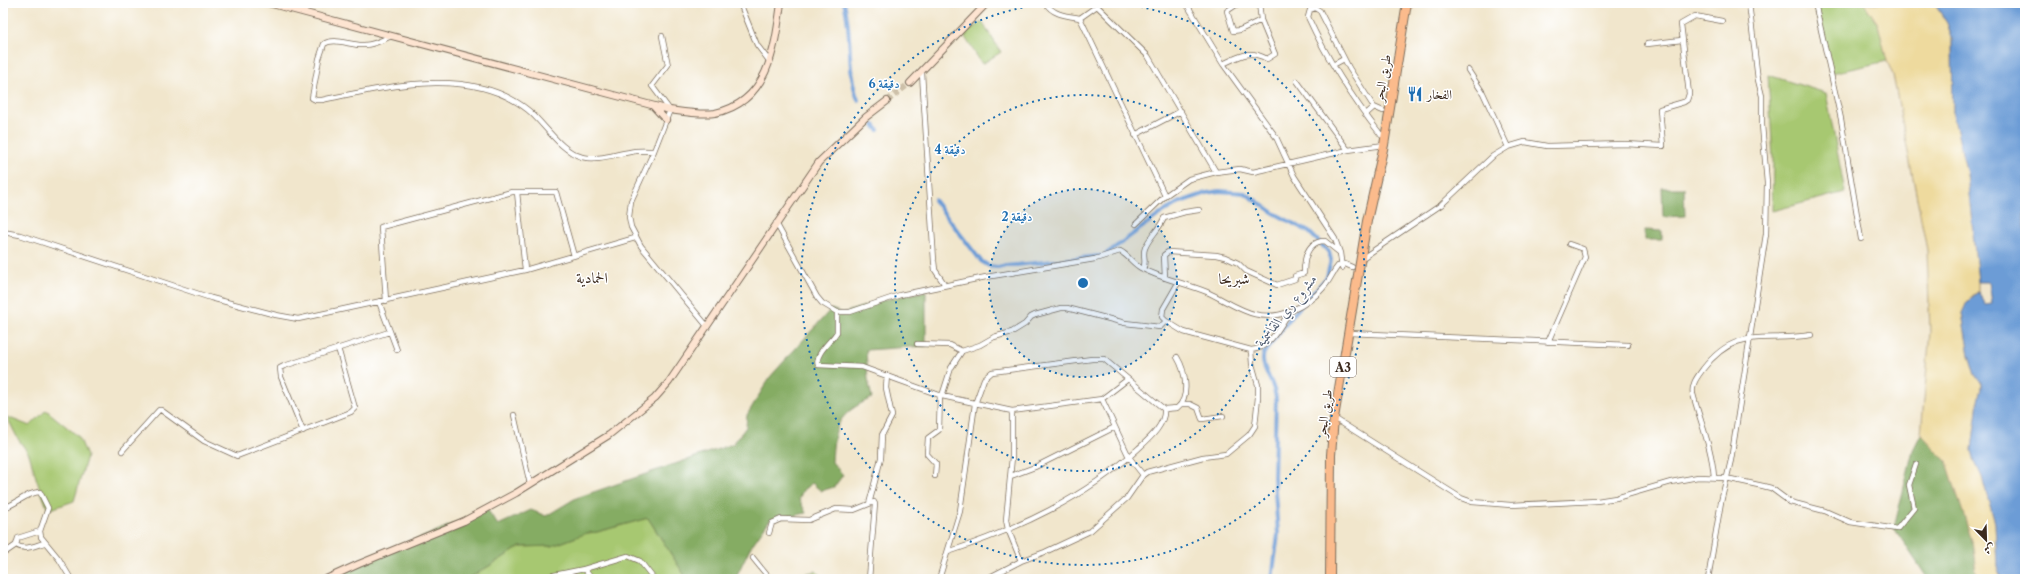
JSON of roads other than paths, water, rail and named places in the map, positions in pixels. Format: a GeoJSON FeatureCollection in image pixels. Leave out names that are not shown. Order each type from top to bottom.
{"type":"FeatureCollection","features":[{"type":"Feature","properties":{"kind":"highway","name":"طريق البحر"},"geometry":{"type":"LineString","coordinates":[[1381,145],[1381,135],[1390,94],[1403,3]]}},
{"type":"Feature","properties":{"kind":"highway","name":"طريق البحر"},"geometry":{"type":"LineString","coordinates":[[1395,61],[1407,3]]}},
{"type":"Feature","properties":{"kind":"highway","name":"طريق البحر"},"geometry":{"type":"LineString","coordinates":[[1330,579],[1331,454],[1334,418],[1348,333],[1356,268],[1361,259],[1380,157],[1384,116]]}},
{"type":"Feature","properties":{"kind":"main road"},"geometry":{"type":"LineString","coordinates":[[268,3],[670,110],[702,113],[714,113],[725,110],[736,104],[754,90],[765,75],[770,62],[781,3]]}},
{"type":"Feature","properties":{"kind":"main road"},"geometry":{"type":"LineString","coordinates":[[910,83],[922,73],[987,3]]}},
{"type":"Feature","properties":{"kind":"main road"},"geometry":{"type":"LineString","coordinates":[[326,579],[464,521],[530,484],[609,435],[655,398],[669,382],[776,222],[819,162],[866,117],[887,102]]}},
{"type":"Feature","properties":{"kind":"main road"},"geometry":{"type":"LineString","coordinates":[[652,105],[666,120]]}},
{"type":"Feature","properties":{"kind":"street"},"geometry":{"type":"LineString","coordinates":[[740,3],[757,45],[770,62]]}},
{"type":"Feature","properties":{"kind":"street"},"geometry":{"type":"LineString","coordinates":[[1046,3],[1048,8],[1058,14],[1080,18],[1097,5],[1148,56],[1216,172]]}},
{"type":"Feature","properties":{"kind":"street"},"geometry":{"type":"LineString","coordinates":[[1186,3],[1223,64],[1276,137],[1294,176],[1332,235],[1340,253],[1342,266]]}},
{"type":"Feature","properties":{"kind":"street"},"geometry":{"type":"LineString","coordinates":[[1239,3],[1227,11],[1233,31],[1240,30],[1261,20]]}},
{"type":"Feature","properties":{"kind":"street"},"geometry":{"type":"LineString","coordinates":[[1223,64],[1247,53],[1255,53],[1267,59],[1274,56],[1275,54],[1261,20],[1259,3]]}},
{"type":"Feature","properties":{"kind":"street"},"geometry":{"type":"LineString","coordinates":[[1708,579],[1726,478],[1731,460],[1733,438],[1766,234],[1767,183],[1762,125],[1762,96],[1758,80],[1749,3]]}},
{"type":"Feature","properties":{"kind":"street"},"geometry":{"type":"LineString","coordinates":[[1815,3],[1840,119],[1861,239]]}},
{"type":"Feature","properties":{"kind":"street"},"geometry":{"type":"LineString","coordinates":[[1381,135],[1365,115],[1333,65],[1308,17],[1310,10],[1315,8],[1320,11],[1344,59],[1374,107],[1384,116]]}},
{"type":"Feature","properties":{"kind":"street"},"geometry":{"type":"LineString","coordinates":[[1361,259],[1440,205],[1493,156],[1508,147],[1525,142],[1547,146],[1663,146],[1660,109],[1677,106],[1688,98],[1681,24],[1695,16],[1722,21]]}},
{"type":"Feature","properties":{"kind":"street"},"geometry":{"type":"LineString","coordinates":[[1080,18],[1135,135],[1166,196]]}},
{"type":"Feature","properties":{"kind":"street"},"geometry":{"type":"LineString","coordinates":[[391,36],[371,44],[355,45],[330,41],[324,44],[319,59],[312,98],[322,100],[421,83],[445,82],[498,94],[516,103],[527,110],[556,140],[578,156],[594,158],[631,151],[654,151]]}},
{"type":"Feature","properties":{"kind":"street"},"geometry":{"type":"LineString","coordinates":[[662,36],[668,63],[652,86],[670,110],[654,151],[631,201],[629,218],[635,238],[707,326]]}},
{"type":"Feature","properties":{"kind":"street"},"geometry":{"type":"LineString","coordinates":[[1647,44],[1682,40]]}},
{"type":"Feature","properties":{"kind":"street"},"geometry":{"type":"LineString","coordinates":[[1333,65],[1344,59]]}},
{"type":"Feature","properties":{"kind":"street"},"geometry":{"type":"LineString","coordinates":[[1468,70],[1483,93],[1508,147]]}},
{"type":"Feature","properties":{"kind":"street"},"geometry":{"type":"LineString","coordinates":[[922,73],[934,261],[935,270],[945,285]]}},
{"type":"Feature","properties":{"kind":"street"},"geometry":{"type":"LineString","coordinates":[[1297,81],[1348,150]]}},
{"type":"Feature","properties":{"kind":"street"},"geometry":{"type":"LineString","coordinates":[[1365,115],[1374,107]]}},
{"type":"Feature","properties":{"kind":"street"},"geometry":{"type":"LineString","coordinates":[[1135,135],[1181,111]]}},
{"type":"Feature","properties":{"kind":"street"},"geometry":{"type":"LineString","coordinates":[[1136,224],[1166,196],[1189,179],[1240,168],[1253,172],[1348,150],[1381,145]]}},
{"type":"Feature","properties":{"kind":"street"},"geometry":{"type":"LineString","coordinates":[[386,301],[381,227],[517,192],[556,192],[574,256]]}},
{"type":"Feature","properties":{"kind":"street"},"geometry":{"type":"LineString","coordinates":[[517,192],[525,270]]}},
{"type":"Feature","properties":{"kind":"street"},"geometry":{"type":"LineString","coordinates":[[1143,269],[1146,263],[1145,249],[1149,240],[1160,228],[1164,218],[1199,210]]}},
{"type":"Feature","properties":{"kind":"street"},"geometry":{"type":"LineString","coordinates":[[776,222],[817,297],[822,303],[837,312],[850,312],[900,295],[945,285],[1062,266],[1120,252],[1143,269],[1205,292],[1259,316],[1274,316],[1302,307],[1314,298],[1333,274],[1342,266],[1356,268]]}},
{"type":"Feature","properties":{"kind":"street"},"geometry":{"type":"LineString","coordinates":[[3,232],[20,235],[212,298],[291,318],[304,318],[525,270],[635,238]]}},
{"type":"Feature","properties":{"kind":"street"},"geometry":{"type":"LineString","coordinates":[[1165,278],[1164,255],[1168,252],[1225,258],[1238,263],[1250,272],[1279,285],[1295,280],[1295,276],[1304,273],[1308,250],[1322,242],[1340,253]]}},
{"type":"Feature","properties":{"kind":"street"},"geometry":{"type":"LineString","coordinates":[[1548,342],[1585,257],[1583,249],[1569,244]]}},
{"type":"Feature","properties":{"kind":"street"},"geometry":{"type":"LineString","coordinates":[[1178,283],[1163,309],[1162,317],[1166,321],[1184,332],[1251,350],[1263,348],[1290,311]]}},
{"type":"Feature","properties":{"kind":"street"},"geometry":{"type":"LineString","coordinates":[[379,302],[396,350]]}},
{"type":"Feature","properties":{"kind":"street"},"geometry":{"type":"LineString","coordinates":[[934,476],[936,464],[927,454],[928,438],[939,430],[941,396],[950,368],[962,351],[980,345],[994,337],[1012,332],[1025,324],[1031,317],[1060,308],[1125,323],[1136,323],[1157,328],[1163,326],[1166,321]]}},
{"type":"Feature","properties":{"kind":"street"},"geometry":{"type":"LineString","coordinates":[[837,312],[837,332],[819,354],[817,359],[818,365],[862,367],[941,396],[975,404],[1012,411],[1102,399],[1128,379]]}},
{"type":"Feature","properties":{"kind":"street"},"geometry":{"type":"LineString","coordinates":[[303,431],[281,376],[280,368],[389,332]]}},
{"type":"Feature","properties":{"kind":"street"},"geometry":{"type":"LineString","coordinates":[[1348,333],[1628,345]]}},
{"type":"Feature","properties":{"kind":"street"},"geometry":{"type":"LineString","coordinates":[[1714,477],[1709,449],[1693,393],[1693,385],[1710,361],[1728,345],[1750,339],[1811,335]]}},
{"type":"Feature","properties":{"kind":"street"},"geometry":{"type":"LineString","coordinates":[[917,344],[950,345],[962,351]]}},
{"type":"Feature","properties":{"kind":"street"},"geometry":{"type":"LineString","coordinates":[[122,451],[159,410],[204,441],[237,456],[355,409],[338,348]]}},
{"type":"Feature","properties":{"kind":"street"},"geometry":{"type":"LineString","coordinates":[[986,579],[1021,561],[1045,552],[1090,531],[1127,498],[1143,475],[1153,469],[1226,454],[1249,435],[1255,426],[1258,397],[1258,385],[1252,364],[1251,350]]}},
{"type":"Feature","properties":{"kind":"street"},"geometry":{"type":"LineString","coordinates":[[939,579],[957,524],[965,487],[975,404],[984,379],[992,372],[1101,358],[1108,362],[1164,409],[1177,408],[1181,404],[1186,376],[1177,357]]}},
{"type":"Feature","properties":{"kind":"street"},"geometry":{"type":"LineString","coordinates":[[869,504],[881,458],[882,435],[892,416],[886,388],[887,375]]}},
{"type":"Feature","properties":{"kind":"street"},"geometry":{"type":"LineString","coordinates":[[1102,399],[1129,457],[1143,475]]}},
{"type":"Feature","properties":{"kind":"street"},"geometry":{"type":"LineString","coordinates":[[1181,404],[1190,404],[1198,408],[1202,419],[1223,416]]}},
{"type":"Feature","properties":{"kind":"street"},"geometry":{"type":"LineString","coordinates":[[948,552],[1008,529],[1068,501],[1105,476],[1147,441],[1164,420],[1164,409]]}},
{"type":"Feature","properties":{"kind":"street"},"geometry":{"type":"LineString","coordinates":[[1012,411],[1011,476],[1006,520],[1008,529],[1021,561]]}},
{"type":"Feature","properties":{"kind":"street"},"geometry":{"type":"LineString","coordinates":[[514,415],[530,484]]}},
{"type":"Feature","properties":{"kind":"street"},"geometry":{"type":"LineString","coordinates":[[1334,418],[1461,498],[1472,502],[1511,505],[1597,501],[1616,498],[1671,482],[1714,477],[1726,478],[1768,487],[1790,502],[1825,511],[1850,522],[1897,528],[1914,508],[1909,485],[1916,464]]}},
{"type":"Feature","properties":{"kind":"street"},"geometry":{"type":"LineString","coordinates":[[1011,476],[1035,467],[1115,427]]}},
{"type":"Feature","properties":{"kind":"street"},"geometry":{"type":"LineString","coordinates":[[3,508],[34,493],[40,492],[48,508],[40,531],[41,537],[44,543],[59,559],[71,579]]}},
{"type":"Feature","properties":{"kind":"street"},"geometry":{"type":"LineString","coordinates":[[769,533],[772,523],[781,519],[809,520],[836,509],[854,510],[874,502],[869,579]]}},
{"type":"Feature","properties":{"kind":"street"},"geometry":{"type":"LineString","coordinates":[[3,554],[16,545],[18,538],[40,531]]}},
{"type":"Feature","properties":{"kind":"street"},"geometry":{"type":"LineString","coordinates":[[16,545],[21,548],[25,548],[44,543]]}},
{"type":"Feature","properties":{"kind":"street"},"geometry":{"type":"LineString","coordinates":[[534,579],[584,569],[628,556],[640,561],[654,579]]}},
{"type":"Feature","properties":{"kind":"street"},"geometry":{"type":"LineString","coordinates":[[753,558],[770,579]]}},
{"type":"Feature","properties":{"kind":"street"},"geometry":{"type":"LineString","coordinates":[[584,569],[592,579]]}},
{"type":"Feature","properties":{"kind":"water"},"geometry":{"type":"Polygon","coordinates":[[[1934,3],[2025,3],[2025,579],[2001,579],[1997,567],[1995,523],[1982,477],[1975,462],[1972,450],[1981,382],[1975,375],[1969,355],[1962,313],[1967,302],[1978,292],[1985,304],[1992,303],[1989,282],[1978,282],[1967,174],[1953,114],[1952,38],[1947,23],[1934,3]]]}},
{"type":"Feature","properties":{"kind":"waterway","name":"مشروع ري القاسمية"},"geometry":{"type":"LineString","coordinates":[[844,3],[847,15],[852,77],[858,100]]}},
{"type":"Feature","properties":{"kind":"waterway","name":"مشروع ري القاسمية"},"geometry":{"type":"LineString","coordinates":[[874,125],[878,130]]}},
{"type":"Feature","properties":{"kind":"waterway","name":"مشروع ري القاسمية"},"geometry":{"type":"LineString","coordinates":[[1106,254],[1163,212],[1180,202],[1207,193],[1219,191],[1245,193],[1274,213],[1309,232],[1329,252],[1331,260],[1327,277],[1291,317],[1264,353],[1263,358],[1263,363],[1273,385],[1276,398],[1274,477],[1278,534],[1272,579]]}},
{"type":"Feature","properties":{"kind":"waterway","name":"مشروع ري القاسمية"},"geometry":{"type":"LineString","coordinates":[[934,200],[981,261],[989,266],[997,267],[1100,256]]}},
{"type":"Feature","properties":{"kind":"tunnel"},"geometry":{"type":"LineString","coordinates":[[887,101],[910,83]]}},
{"type":"Feature","properties":{"kind":"place","name":"الفخار"},"geometry":{"type":"Point","coordinates":[1415,94]}},
{"type":"Feature","properties":{"kind":"district","name":"الحمادية"},"geometry":{"type":"Point","coordinates":[592,277]}},
{"type":"Feature","properties":{"kind":"district","name":"شبريحا"},"geometry":{"type":"Point","coordinates":[1234,278]}}]}
